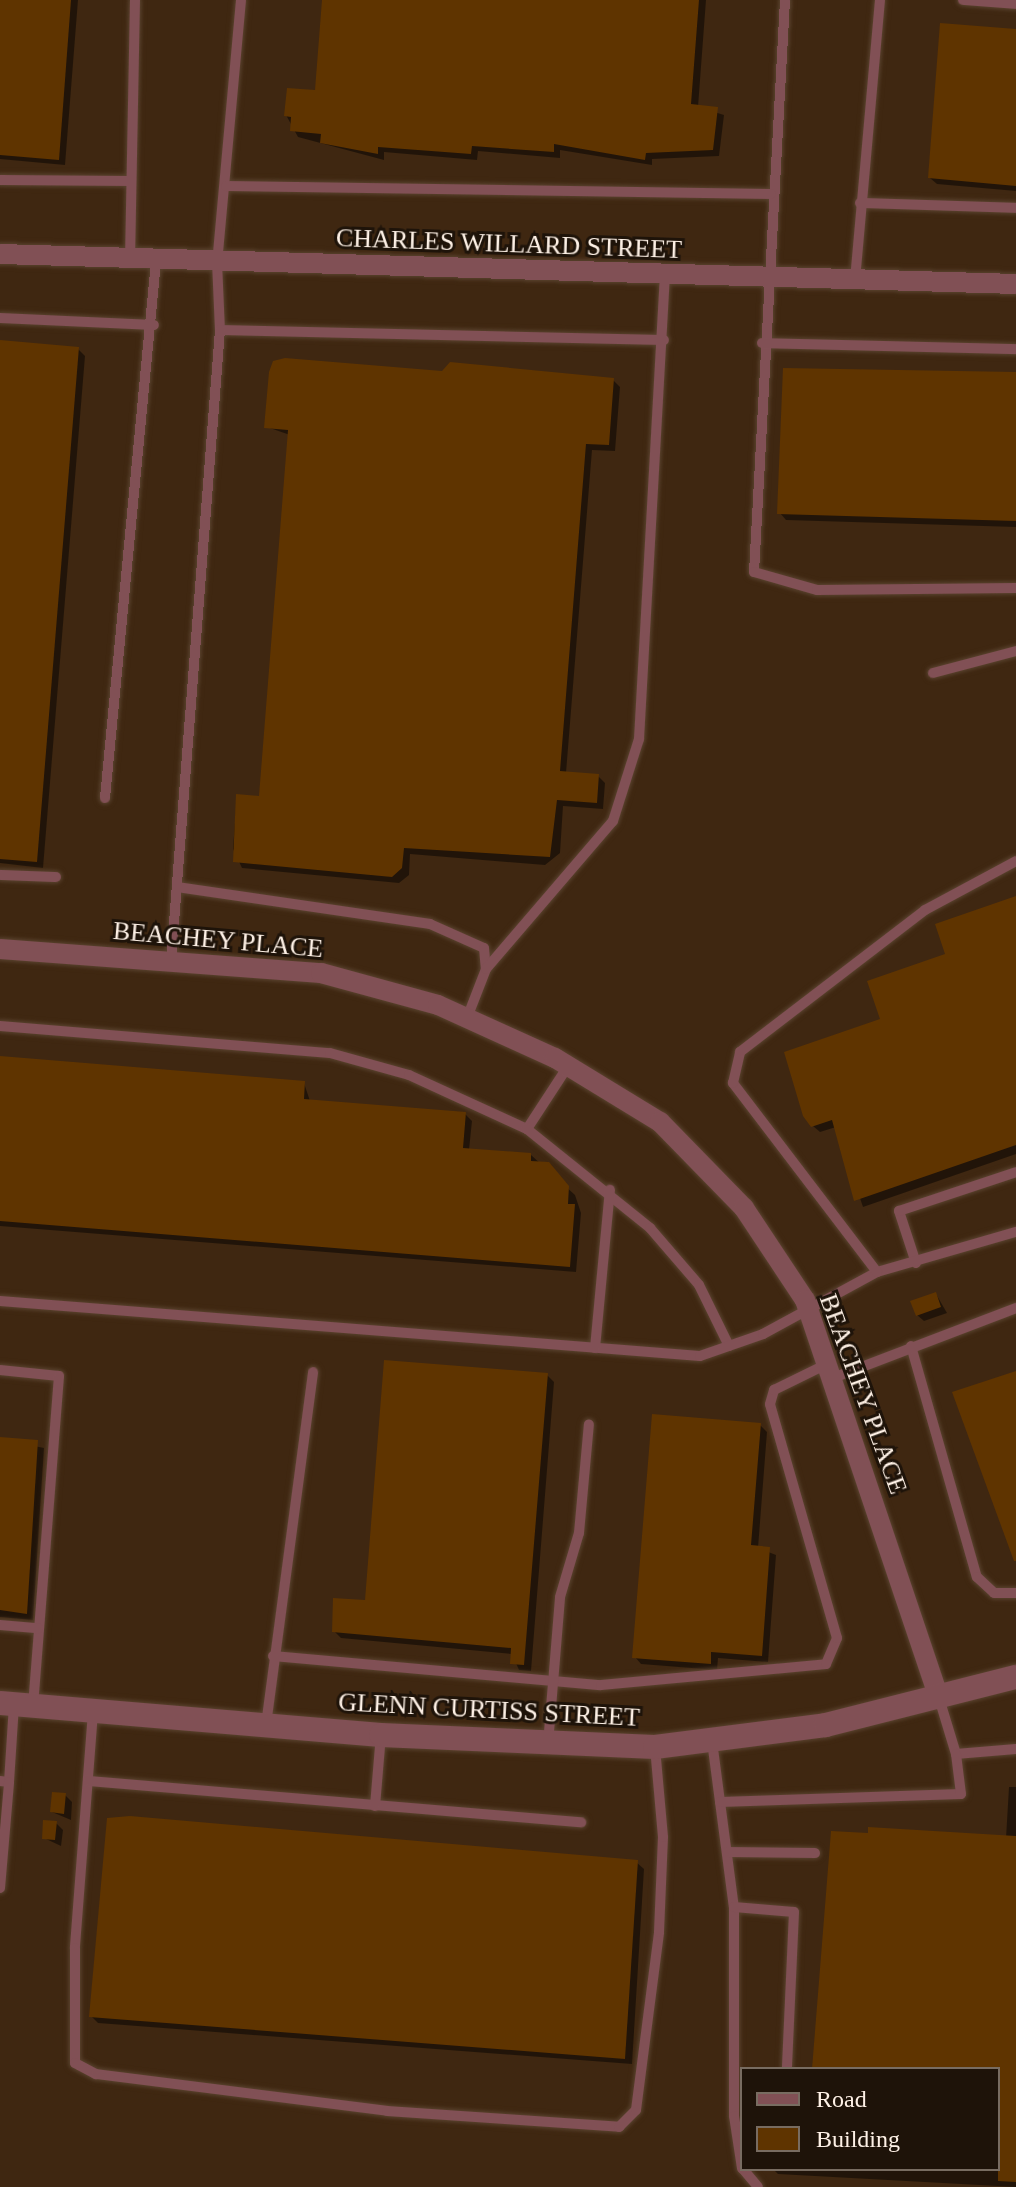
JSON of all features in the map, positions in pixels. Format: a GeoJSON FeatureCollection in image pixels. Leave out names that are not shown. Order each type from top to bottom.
{"type":"FeatureCollection","features":[{"type":"Feature","properties":{"kind":"street","name":"CHARLES WILLARD STREET"},"geometry":{"type":"LineString","coordinates":[[0,254],[1016,284]]}},
{"type":"Feature","properties":{"kind":"street","name":"BEACHEY PLACE"},"geometry":{"type":"LineString","coordinates":[[0,949],[321,973],[467,1018],[568,1066],[660,1122],[744,1208],[809,1312],[939,1698]]}},
{"type":"Feature","properties":{"kind":"street","name":"GLENN CURTISS STREET"},"geometry":{"type":"LineString","coordinates":[[16,1704],[381,1735],[548,1746],[655,1747],[826,1725],[1016,1677]]}},
{"type":"Feature","properties":{"kind":"lane"},"geometry":{"type":"LineString","coordinates":[[130,260],[135,0]]}},
{"type":"Feature","properties":{"kind":"lane"},"geometry":{"type":"LineString","coordinates":[[171,961],[220,330],[217,262],[241,0]]}},
{"type":"Feature","properties":{"kind":"lane"},"geometry":{"type":"LineString","coordinates":[[785,0],[765,277],[754,572],[817,590],[1016,588]]}},
{"type":"Feature","properties":{"kind":"lane"},"geometry":{"type":"LineString","coordinates":[[855,280],[880,0]]}},
{"type":"Feature","properties":{"kind":"lane"},"geometry":{"type":"LineString","coordinates":[[963,0],[1016,4]]}},
{"type":"Feature","properties":{"kind":"lane"},"geometry":{"type":"LineString","coordinates":[[0,180],[131,181]]}},
{"type":"Feature","properties":{"kind":"lane"},"geometry":{"type":"LineString","coordinates":[[226,186],[771,194]]}},
{"type":"Feature","properties":{"kind":"lane"},"geometry":{"type":"LineString","coordinates":[[860,203],[1016,208]]}},
{"type":"Feature","properties":{"kind":"lane"},"geometry":{"type":"LineString","coordinates":[[105,798],[154,325],[156,261]]}},
{"type":"Feature","properties":{"kind":"lane"},"geometry":{"type":"LineString","coordinates":[[467,1018],[486,969],[613,821],[632,764],[664,340],[665,275]]}},
{"type":"Feature","properties":{"kind":"lane"},"geometry":{"type":"LineString","coordinates":[[0,318],[154,325]]}},
{"type":"Feature","properties":{"kind":"lane"},"geometry":{"type":"LineString","coordinates":[[220,330],[664,340]]}},
{"type":"Feature","properties":{"kind":"lane"},"geometry":{"type":"LineString","coordinates":[[762,343],[1016,349]]}},
{"type":"Feature","properties":{"kind":"lane"},"geometry":{"type":"LineString","coordinates":[[933,673],[1016,651]]}},
{"type":"Feature","properties":{"kind":"lane"},"geometry":{"type":"LineString","coordinates":[[877,1272],[733,1083],[740,1052],[925,910],[1016,861]]}},
{"type":"Feature","properties":{"kind":"lane"},"geometry":{"type":"LineString","coordinates":[[0,875],[56,877]]}},
{"type":"Feature","properties":{"kind":"lane"},"geometry":{"type":"LineString","coordinates":[[177,887],[430,924],[484,948],[486,969]]}},
{"type":"Feature","properties":{"kind":"lane"},"geometry":{"type":"LineString","coordinates":[[0,1026],[330,1053],[409,1075],[527,1129],[610,1190],[699,1285],[729,1346]]}},
{"type":"Feature","properties":{"kind":"lane"},"geometry":{"type":"LineString","coordinates":[[527,1129],[568,1066]]}},
{"type":"Feature","properties":{"kind":"lane"},"geometry":{"type":"LineString","coordinates":[[916,1263],[899,1211],[1016,1172]]}},
{"type":"Feature","properties":{"kind":"lane"},"geometry":{"type":"LineString","coordinates":[[595,1348],[610,1190]]}},
{"type":"Feature","properties":{"kind":"lane"},"geometry":{"type":"LineString","coordinates":[[0,1301],[700,1356],[809,1312],[877,1272],[1016,1232]]}},
{"type":"Feature","properties":{"kind":"lane"},"geometry":{"type":"LineString","coordinates":[[273,1656],[554,1678],[678,1683],[826,1664],[837,1638],[770,1404],[774,1390],[1016,1308]]}},
{"type":"Feature","properties":{"kind":"lane"},"geometry":{"type":"LineString","coordinates":[[911,1346],[977,1577],[994,1593],[1016,1593]]}},
{"type":"Feature","properties":{"kind":"lane"},"geometry":{"type":"LineString","coordinates":[[0,1370],[59,1376],[38,1628],[16,1704],[4,1782],[0,1888]]}},
{"type":"Feature","properties":{"kind":"lane"},"geometry":{"type":"LineString","coordinates":[[266,1725],[313,1372]]}},
{"type":"Feature","properties":{"kind":"lane"},"geometry":{"type":"LineString","coordinates":[[548,1746],[560,1597],[579,1533],[589,1424]]}},
{"type":"Feature","properties":{"kind":"lane"},"geometry":{"type":"LineString","coordinates":[[0,1625],[38,1628]]}},
{"type":"Feature","properties":{"kind":"lane"},"geometry":{"type":"LineString","coordinates":[[720,1802],[961,1794],[956,1754],[939,1698]]}},
{"type":"Feature","properties":{"kind":"lane"},"geometry":{"type":"LineString","coordinates":[[93,1710],[75,2063],[96,2074],[372,2109],[619,2127],[636,2110],[659,1932],[663,1837],[655,1747]]}},
{"type":"Feature","properties":{"kind":"lane"},"geometry":{"type":"LineString","coordinates":[[375,1806],[381,1735]]}},
{"type":"Feature","properties":{"kind":"lane"},"geometry":{"type":"LineString","coordinates":[[712,1741],[734,1907],[740,2142]]}},
{"type":"Feature","properties":{"kind":"lane"},"geometry":{"type":"LineString","coordinates":[[956,1754],[1016,1749]]}},
{"type":"Feature","properties":{"kind":"lane"},"geometry":{"type":"LineString","coordinates":[[88,1781],[581,1822]]}},
{"type":"Feature","properties":{"kind":"lane"},"geometry":{"type":"LineString","coordinates":[[727,1852],[815,1853]]}},
{"type":"Feature","properties":{"kind":"lane"},"geometry":{"type":"LineString","coordinates":[[734,1907],[794,1912],[787,2067]]}},
{"type":"Feature","properties":{"kind":"lane"},"geometry":{"type":"LineString","coordinates":[[745,2171],[758,2187]]}},
{"type":"Feature","properties":{"kind":"building"},"geometry":{"type":"Polygon","coordinates":[[[0,0],[71,0],[59,160],[0,155],[0,0]]]}},
{"type":"Feature","properties":{"kind":"building"},"geometry":{"type":"Polygon","coordinates":[[[322,0],[699,0],[691,104],[718,107],[713,150],[646,153],[645,160],[554,144],[554,152],[472,146],[471,154],[378,147],[378,154],[320,143],[321,134],[290,131],[291,117],[284,116],[287,88],[315,90],[322,0]]]}},
{"type":"Feature","properties":{"kind":"building"},"geometry":{"type":"Polygon","coordinates":[[[940,23],[1016,29],[1016,186],[928,178],[940,23]]]}},
{"type":"Feature","properties":{"kind":"building"},"geometry":{"type":"Polygon","coordinates":[[[0,340],[79,347],[37,862],[0,859],[0,340]]]}},
{"type":"Feature","properties":{"kind":"building"},"geometry":{"type":"Polygon","coordinates":[[[285,358],[442,371],[450,362],[614,378],[609,445],[586,444],[560,771],[599,774],[597,803],[557,800],[550,857],[404,848],[402,868],[392,877],[233,862],[236,794],[259,796],[288,430],[264,428],[269,372],[273,361],[285,358]]]}},
{"type":"Feature","properties":{"kind":"building"},"geometry":{"type":"Polygon","coordinates":[[[783,368],[1016,372],[1016,521],[777,514],[783,368]]]}},
{"type":"Feature","properties":{"kind":"building"},"geometry":{"type":"Polygon","coordinates":[[[1016,896],[1016,1145],[854,1201],[832,1120],[811,1127],[803,1116],[784,1052],[880,1019],[867,981],[945,954],[935,924],[1016,896]]]}},
{"type":"Feature","properties":{"kind":"building"},"geometry":{"type":"Polygon","coordinates":[[[0,1056],[305,1081],[304,1099],[466,1112],[463,1148],[531,1153],[531,1161],[549,1162],[569,1186],[568,1204],[575,1204],[570,1267],[0,1221],[0,1056]]]}},
{"type":"Feature","properties":{"kind":"building"},"geometry":{"type":"Polygon","coordinates":[[[936,1292],[941,1307],[916,1316],[910,1301],[936,1292]]]}},
{"type":"Feature","properties":{"kind":"building"},"geometry":{"type":"Polygon","coordinates":[[[384,1360],[548,1373],[524,1665],[510,1664],[511,1648],[332,1632],[333,1598],[365,1600],[384,1360]]]}},
{"type":"Feature","properties":{"kind":"building"},"geometry":{"type":"Polygon","coordinates":[[[1016,1371],[1016,1561],[1014,1561],[952,1392],[1016,1371]]]}},
{"type":"Feature","properties":{"kind":"building"},"geometry":{"type":"Polygon","coordinates":[[[652,1414],[761,1423],[751,1545],[770,1547],[762,1656],[711,1652],[711,1664],[632,1658],[652,1414]]]}},
{"type":"Feature","properties":{"kind":"building"},"geometry":{"type":"Polygon","coordinates":[[[0,1437],[38,1440],[27,1614],[0,1610],[0,1437]]]}},
{"type":"Feature","properties":{"kind":"building"},"geometry":{"type":"Polygon","coordinates":[[[52,1792],[66,1793],[64,1814],[50,1812],[52,1792]]]}},
{"type":"Feature","properties":{"kind":"building"},"geometry":{"type":"Polygon","coordinates":[[[130,1816],[638,1860],[625,2059],[89,2017],[107,1818],[130,1816]]]}},
{"type":"Feature","properties":{"kind":"building"},"geometry":{"type":"Polygon","coordinates":[[[43,1820],[57,1821],[55,1840],[42,1839],[43,1820]]]}},
{"type":"Feature","properties":{"kind":"building"},"geometry":{"type":"Polygon","coordinates":[[[868,1827],[1016,1836],[1016,2182],[998,2181],[1000,2067],[812,2067],[831,1831],[868,1833],[868,1827]]]}}]}
